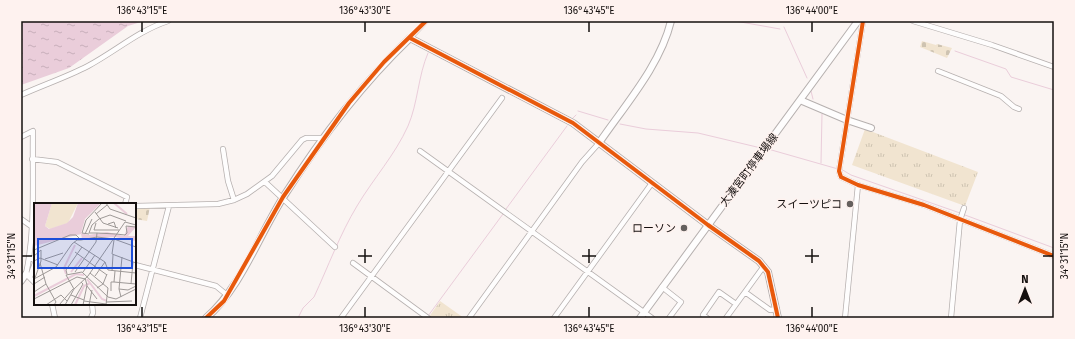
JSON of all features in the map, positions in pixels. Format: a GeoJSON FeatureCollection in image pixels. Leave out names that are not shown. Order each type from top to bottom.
{"type":"FeatureCollection","features":[{"type":"Feature","properties":{"kind":"street"},"geometry":{"type":"LineString","coordinates":[[21,95],[76,72],[138,34],[168,21]]}},
{"type":"Feature","properties":{"kind":"street"},"geometry":{"type":"LineString","coordinates":[[206,318],[224,301],[228,295],[283,197],[323,138],[384,62],[426,21]]}},
{"type":"Feature","properties":{"kind":"street"},"geometry":{"type":"LineString","coordinates":[[469,318],[582,162],[599,143],[658,56],[668,33],[671,21]]}},
{"type":"Feature","properties":{"kind":"street","name":"大湊宮町停車場線"},"geometry":{"type":"LineString","coordinates":[[642,315],[858,21]]}},
{"type":"Feature","properties":{"kind":"street"},"geometry":{"type":"LineString","coordinates":[[863,21],[839,169],[841,177],[858,185],[924,205],[1054,256]]}},
{"type":"Feature","properties":{"kind":"street"},"geometry":{"type":"LineString","coordinates":[[913,21],[992,45],[1054,67]]}},
{"type":"Feature","properties":{"kind":"street"},"geometry":{"type":"LineString","coordinates":[[410,38],[526,100],[562,117],[764,266],[771,282],[778,318]]}},
{"type":"Feature","properties":{"kind":"street"},"geometry":{"type":"LineString","coordinates":[[938,71],[1001,96],[1014,107],[1019,109]]}},
{"type":"Feature","properties":{"kind":"street"},"geometry":{"type":"LineString","coordinates":[[341,318],[502,98]]}},
{"type":"Feature","properties":{"kind":"street"},"geometry":{"type":"LineString","coordinates":[[800,100],[847,120],[871,128]]}},
{"type":"Feature","properties":{"kind":"street"},"geometry":{"type":"LineString","coordinates":[[21,137],[33,131],[33,226],[28,276]]}},
{"type":"Feature","properties":{"kind":"street"},"geometry":{"type":"LineString","coordinates":[[136,206],[224,204],[234,200],[265,182],[277,171],[302,140],[306,138],[323,138]]}},
{"type":"Feature","properties":{"kind":"street"},"geometry":{"type":"LineString","coordinates":[[223,149],[228,181],[234,200]]}},
{"type":"Feature","properties":{"kind":"street"},"geometry":{"type":"LineString","coordinates":[[420,150],[588,272],[642,315],[652,318]]}},
{"type":"Feature","properties":{"kind":"street"},"geometry":{"type":"LineString","coordinates":[[32,159],[57,162],[87,176],[127,197],[126,203]]}},
{"type":"Feature","properties":{"kind":"street"},"geometry":{"type":"LineString","coordinates":[[265,182],[335,246]]}},
{"type":"Feature","properties":{"kind":"street"},"geometry":{"type":"LineString","coordinates":[[554,318],[652,183]]}},
{"type":"Feature","properties":{"kind":"street"},"geometry":{"type":"LineString","coordinates":[[845,318],[858,185]]}},
{"type":"Feature","properties":{"kind":"street"},"geometry":{"type":"LineString","coordinates":[[140,318],[169,206]]}},
{"type":"Feature","properties":{"kind":"street"},"geometry":{"type":"LineString","coordinates":[[951,318],[960,220],[964,208]]}},
{"type":"Feature","properties":{"kind":"street"},"geometry":{"type":"LineString","coordinates":[[21,219],[33,226]]}},
{"type":"Feature","properties":{"kind":"street"},"geometry":{"type":"LineString","coordinates":[[353,263],[428,318]]}},
{"type":"Feature","properties":{"kind":"street"},"geometry":{"type":"LineString","coordinates":[[136,265],[216,286],[228,295]]}},
{"type":"Feature","properties":{"kind":"street"},"geometry":{"type":"LineString","coordinates":[[726,318],[764,266]]}},
{"type":"Feature","properties":{"kind":"street"},"geometry":{"type":"LineString","coordinates":[[21,280],[28,276]]}},
{"type":"Feature","properties":{"kind":"street"},"geometry":{"type":"LineString","coordinates":[[28,276],[34,282]]}},
{"type":"Feature","properties":{"kind":"street"},"geometry":{"type":"LineString","coordinates":[[662,288],[681,302],[669,318]]}},
{"type":"Feature","properties":{"kind":"street"},"geometry":{"type":"LineString","coordinates":[[707,318],[703,314],[719,292],[736,304]]}},
{"type":"Feature","properties":{"kind":"street"},"geometry":{"type":"LineString","coordinates":[[745,292],[770,310],[777,309]]}},
{"type":"Feature","properties":{"kind":"street"},"geometry":{"type":"LineString","coordinates":[[52,305],[55,318]]}},
{"type":"Feature","properties":{"kind":"street"},"geometry":{"type":"LineString","coordinates":[[91,318],[93,313],[92,305]]}},
{"type":"Feature","properties":{"kind":"green space"},"geometry":{"type":"Polygon","coordinates":[[[922,41],[952,48],[947,58],[920,47],[922,41]]]}},
{"type":"Feature","properties":{"kind":"green space"},"geometry":{"type":"Polygon","coordinates":[[[865,129],[978,172],[965,206],[852,165],[865,129]]]}},
{"type":"Feature","properties":{"kind":"green space"},"geometry":{"type":"Polygon","coordinates":[[[150,207],[147,221],[136,219],[136,208],[150,207]]]}},
{"type":"Feature","properties":{"kind":"green space"},"geometry":{"type":"Polygon","coordinates":[[[440,301],[464,318],[429,317],[440,301]]]}},
{"type":"Feature","properties":{"kind":"water"},"geometry":{"type":"Polygon","coordinates":[[[21,21],[144,21],[128,26],[69,68],[21,85],[21,21]]]}},
{"type":"Feature","properties":{"kind":"waterway"},"geometry":{"type":"LineString","coordinates":[[735,21],[780,29]]}},
{"type":"Feature","properties":{"kind":"waterway"},"geometry":{"type":"LineString","coordinates":[[784,27],[807,78]]}},
{"type":"Feature","properties":{"kind":"waterway"},"geometry":{"type":"LineString","coordinates":[[955,51],[1006,69],[1011,77],[1054,90]]}},
{"type":"Feature","properties":{"kind":"waterway"},"geometry":{"type":"LineString","coordinates":[[298,318],[303,308],[314,297],[340,239],[363,196],[403,137],[414,108],[422,71],[428,53]]}},
{"type":"Feature","properties":{"kind":"waterway"},"geometry":{"type":"LineString","coordinates":[[811,91],[813,99]]}},
{"type":"Feature","properties":{"kind":"waterway"},"geometry":{"type":"LineString","coordinates":[[578,111],[608,120]]}},
{"type":"Feature","properties":{"kind":"waterway"},"geometry":{"type":"LineString","coordinates":[[821,163],[822,114]]}},
{"type":"Feature","properties":{"kind":"waterway"},"geometry":{"type":"LineString","coordinates":[[572,119],[576,115]]}},
{"type":"Feature","properties":{"kind":"waterway"},"geometry":{"type":"LineString","coordinates":[[620,124],[646,129],[698,133],[761,148]]}},
{"type":"Feature","properties":{"kind":"waterway"},"geometry":{"type":"LineString","coordinates":[[506,209],[567,126]]}},
{"type":"Feature","properties":{"kind":"waterway"},"geometry":{"type":"LineString","coordinates":[[768,149],[838,169]]}},
{"type":"Feature","properties":{"kind":"waterway"},"geometry":{"type":"LineString","coordinates":[[841,169],[851,175],[960,213]]}},
{"type":"Feature","properties":{"kind":"waterway"},"geometry":{"type":"LineString","coordinates":[[428,316],[503,214]]}},
{"type":"Feature","properties":{"kind":"waterway"},"geometry":{"type":"LineString","coordinates":[[965,215],[1054,248]]}},
{"type":"Feature","properties":{"kind":"cycle path"},"geometry":{"type":"LineString","coordinates":[[206,318],[224,301],[283,197],[349,103],[384,62],[426,21]]}},
{"type":"Feature","properties":{"kind":"cycle path"},"geometry":{"type":"LineString","coordinates":[[863,21],[839,171],[841,177],[858,185],[924,205],[1054,256]]}},
{"type":"Feature","properties":{"kind":"cycle path"},"geometry":{"type":"LineString","coordinates":[[410,38],[573,123],[708,225],[759,261],[768,272],[778,318]]}},
{"type":"Feature","properties":{"kind":"place","name":"スイーツピコ"},"geometry":{"type":"Point","coordinates":[850,204]}},
{"type":"Feature","properties":{"kind":"place","name":"ローソン"},"geometry":{"type":"Point","coordinates":[684,228]}}]}
